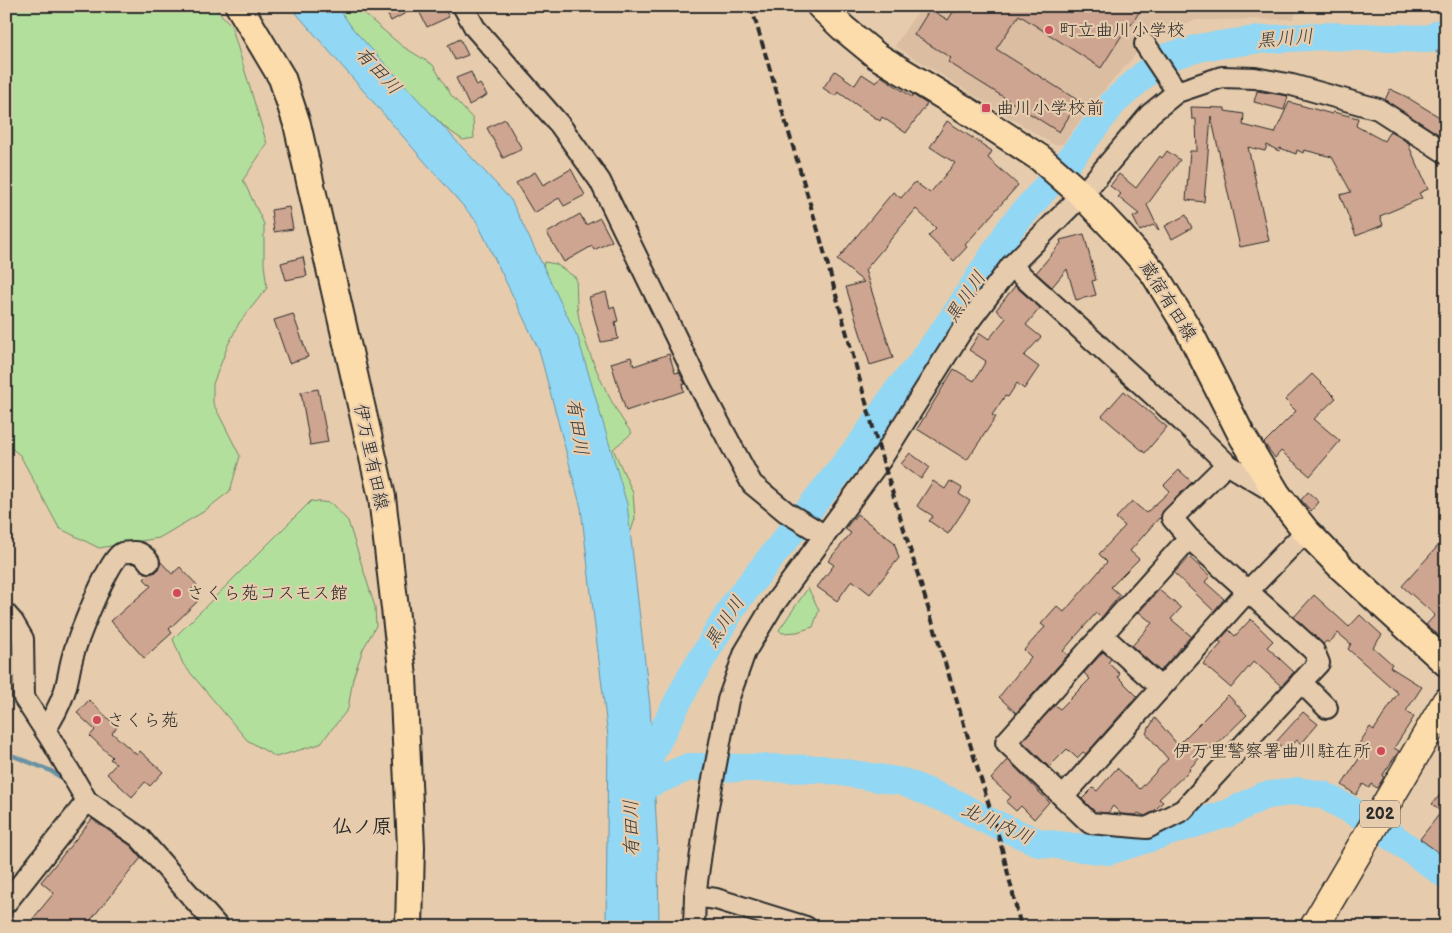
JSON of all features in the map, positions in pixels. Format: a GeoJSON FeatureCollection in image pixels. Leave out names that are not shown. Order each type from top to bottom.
{"type":"FeatureCollection","features":[{"type":"Feature","properties":{"kind":"highway","name":"202"},"geometry":{"type":"LineString","coordinates":[[1314,927],[1446,702]]}},
{"type":"Feature","properties":{"kind":"main road","name":"伊万里有田線"},"geometry":{"type":"LineString","coordinates":[[239,6],[282,78],[297,124],[382,497],[403,677],[411,847],[409,927]]}},
{"type":"Feature","properties":{"kind":"main road","name":"蔵宿有田線"},"geometry":{"type":"LineString","coordinates":[[820,6],[877,56],[1040,158],[1082,195],[1153,272],[1188,329],[1241,434],[1277,494],[1306,530],[1343,569],[1446,664]]}},
{"type":"Feature","properties":{"kind":"street"},"geometry":{"type":"LineString","coordinates":[[463,6],[475,28],[560,125],[600,181],[702,391],[752,484],[786,512],[822,535]]}},
{"type":"Feature","properties":{"kind":"street"},"geometry":{"type":"LineString","coordinates":[[1145,44],[1177,92]]}},
{"type":"Feature","properties":{"kind":"street"},"geometry":{"type":"LineString","coordinates":[[694,927],[695,896],[706,817],[728,700],[745,652],[772,607],[822,535],[882,458],[961,332],[1011,266],[1082,195],[1150,114],[1177,92],[1222,77],[1254,78],[1292,85],[1378,109],[1446,153]]}},
{"type":"Feature","properties":{"kind":"street"},"geometry":{"type":"LineString","coordinates":[[1011,266],[1227,464],[1277,494]]}},
{"type":"Feature","properties":{"kind":"street"},"geometry":{"type":"LineString","coordinates":[[1189,538],[1006,742],[1090,823],[1147,828],[1183,810],[1319,663],[1314,652],[1189,538],[1172,518],[1227,464]]}},
{"type":"Feature","properties":{"kind":"street"},"geometry":{"type":"LineString","coordinates":[[1063,797],[1247,592],[1306,530]]}},
{"type":"Feature","properties":{"kind":"street"},"geometry":{"type":"LineString","coordinates":[[45,730],[57,713],[75,650],[94,600],[111,566],[122,553],[136,552],[149,562]]}},
{"type":"Feature","properties":{"kind":"street"},"geometry":{"type":"LineString","coordinates":[[6,614],[23,639],[24,698],[87,801],[139,837],[218,927]]}},
{"type":"Feature","properties":{"kind":"street"},"geometry":{"type":"LineString","coordinates":[[1102,634],[1161,688]]}},
{"type":"Feature","properties":{"kind":"street"},"geometry":{"type":"LineString","coordinates":[[1301,682],[1327,708]]}},
{"type":"Feature","properties":{"kind":"street"},"geometry":{"type":"LineString","coordinates":[[6,903],[87,801]]}},
{"type":"Feature","properties":{"kind":"street"},"geometry":{"type":"LineString","coordinates":[[695,896],[716,899],[806,927]]}},
{"type":"Feature","properties":{"kind":"shaded area"},"geometry":{"type":"Polygon","coordinates":[[[926,6],[1300,6],[1293,19],[1197,20],[1175,27],[1145,44],[1096,99],[1063,144],[1054,145],[895,46],[913,18],[926,6]]]}},
{"type":"Feature","properties":{"kind":"green space"},"geometry":{"type":"Polygon","coordinates":[[[6,6],[213,6],[231,25],[267,144],[243,180],[264,224],[264,264],[267,288],[239,323],[213,384],[213,403],[240,456],[230,491],[203,512],[159,538],[99,548],[59,528],[20,455],[6,444],[6,6]]]}},
{"type":"Feature","properties":{"kind":"green space"},"geometry":{"type":"Polygon","coordinates":[[[331,6],[355,6],[402,46],[433,65],[451,95],[473,119],[474,138],[463,140],[447,129],[425,108],[331,6]]]}},
{"type":"Feature","properties":{"kind":"green space"},"geometry":{"type":"Polygon","coordinates":[[[544,262],[556,264],[576,278],[578,313],[586,342],[599,376],[615,408],[632,433],[613,449],[633,493],[635,519],[625,548],[542,281],[544,262]]]}},
{"type":"Feature","properties":{"kind":"green space"},"geometry":{"type":"Polygon","coordinates":[[[311,501],[331,503],[348,521],[375,607],[376,626],[363,649],[353,678],[348,709],[320,744],[276,757],[247,740],[183,664],[173,639],[311,501]]]}},
{"type":"Feature","properties":{"kind":"green space"},"geometry":{"type":"Polygon","coordinates":[[[808,588],[819,610],[813,627],[797,632],[782,633],[779,630],[808,588]]]}},
{"type":"Feature","properties":{"kind":"water","name":"有田川"},"geometry":{"type":"Polygon","coordinates":[[[290,6],[337,6],[353,29],[511,200],[578,338],[627,504],[650,706],[658,853],[659,927],[606,927],[608,737],[581,508],[539,350],[477,222],[290,6]]]}},
{"type":"Feature","properties":{"kind":"building"},"geometry":{"type":"Polygon","coordinates":[[[383,6],[443,6],[449,17],[427,27],[417,7],[391,21],[383,6]]]}},
{"type":"Feature","properties":{"kind":"building"},"geometry":{"type":"Polygon","coordinates":[[[957,6],[1038,6],[1046,11],[1048,6],[1143,6],[1101,68],[1019,15],[996,49],[1079,101],[1059,132],[948,62],[951,58],[914,35],[930,9],[948,20],[957,6]]]}},
{"type":"Feature","properties":{"kind":"building"},"geometry":{"type":"Polygon","coordinates":[[[460,39],[468,55],[455,60],[448,45],[460,39]]]}},
{"type":"Feature","properties":{"kind":"building"},"geometry":{"type":"Polygon","coordinates":[[[835,71],[855,85],[862,74],[876,83],[881,76],[912,97],[913,95],[927,104],[906,133],[882,117],[880,121],[838,92],[835,96],[823,88],[835,71]]]}},
{"type":"Feature","properties":{"kind":"building"},"geometry":{"type":"Polygon","coordinates":[[[471,72],[477,86],[480,84],[487,95],[469,105],[456,78],[471,72]]]}},
{"type":"Feature","properties":{"kind":"building"},"geometry":{"type":"Polygon","coordinates":[[[1390,89],[1446,121],[1446,139],[1385,100],[1390,89]]]}},
{"type":"Feature","properties":{"kind":"building"},"geometry":{"type":"Polygon","coordinates":[[[1257,91],[1288,96],[1284,110],[1254,102],[1257,91]]]}},
{"type":"Feature","properties":{"kind":"building"},"geometry":{"type":"Polygon","coordinates":[[[1289,102],[1332,114],[1333,112],[1358,118],[1356,126],[1384,141],[1390,131],[1410,144],[1409,146],[1428,189],[1419,193],[1422,198],[1380,216],[1383,225],[1356,236],[1340,195],[1351,192],[1332,157],[1304,150],[1303,153],[1297,150],[1296,154],[1280,148],[1279,151],[1267,145],[1265,151],[1248,147],[1269,241],[1240,247],[1211,116],[1204,202],[1186,200],[1190,151],[1197,151],[1196,119],[1192,119],[1191,107],[1225,108],[1225,111],[1244,114],[1243,125],[1275,133],[1289,102]]]}},
{"type":"Feature","properties":{"kind":"building"},"geometry":{"type":"Polygon","coordinates":[[[505,119],[522,149],[503,158],[487,128],[505,119]]]}},
{"type":"Feature","properties":{"kind":"building"},"geometry":{"type":"Polygon","coordinates":[[[947,121],[992,151],[988,158],[1018,185],[965,245],[967,247],[954,261],[928,236],[936,228],[916,209],[865,270],[893,358],[870,365],[846,287],[864,282],[837,260],[893,192],[901,198],[915,182],[930,193],[955,163],[930,147],[947,121]]]}},
{"type":"Feature","properties":{"kind":"building"},"geometry":{"type":"Polygon","coordinates":[[[1167,151],[1180,160],[1147,205],[1159,230],[1153,225],[1140,231],[1133,217],[1139,214],[1118,197],[1121,194],[1110,186],[1119,174],[1136,188],[1160,156],[1162,158],[1167,151]]]}},
{"type":"Feature","properties":{"kind":"building"},"geometry":{"type":"Polygon","coordinates":[[[571,169],[585,195],[564,206],[559,198],[534,213],[516,183],[535,172],[543,185],[571,169]]]}},
{"type":"Feature","properties":{"kind":"building"},"geometry":{"type":"Polygon","coordinates":[[[289,207],[293,229],[274,232],[271,210],[289,207]]]}},
{"type":"Feature","properties":{"kind":"building"},"geometry":{"type":"Polygon","coordinates":[[[580,214],[586,225],[600,218],[612,241],[594,250],[592,246],[564,262],[547,233],[580,214]]]}},
{"type":"Feature","properties":{"kind":"building"},"geometry":{"type":"Polygon","coordinates":[[[1186,215],[1192,228],[1172,239],[1165,226],[1186,215]]]}},
{"type":"Feature","properties":{"kind":"building"},"geometry":{"type":"Polygon","coordinates":[[[1084,234],[1096,280],[1092,281],[1096,295],[1076,300],[1067,269],[1052,287],[1036,273],[1061,243],[1060,240],[1084,234]]]}},
{"type":"Feature","properties":{"kind":"building"},"geometry":{"type":"Polygon","coordinates":[[[303,257],[307,276],[286,280],[281,263],[303,257]]]}},
{"type":"Feature","properties":{"kind":"building"},"geometry":{"type":"Polygon","coordinates":[[[1015,286],[1040,308],[1026,325],[1041,337],[1024,356],[1039,367],[1024,389],[1017,383],[1008,397],[1005,396],[992,415],[996,417],[967,460],[917,429],[954,369],[974,381],[986,361],[969,350],[980,333],[989,339],[1006,318],[996,310],[1015,286]]]}},
{"type":"Feature","properties":{"kind":"building"},"geometry":{"type":"Polygon","coordinates":[[[606,292],[610,308],[614,306],[618,321],[615,322],[618,339],[601,342],[589,297],[606,292]]]}},
{"type":"Feature","properties":{"kind":"building"},"geometry":{"type":"Polygon","coordinates":[[[293,314],[308,357],[289,363],[274,320],[293,314]]]}},
{"type":"Feature","properties":{"kind":"building"},"geometry":{"type":"Polygon","coordinates":[[[669,354],[675,373],[679,372],[685,384],[682,385],[684,391],[626,411],[611,363],[631,357],[634,366],[669,354]]]}},
{"type":"Feature","properties":{"kind":"building"},"geometry":{"type":"Polygon","coordinates":[[[1312,374],[1336,398],[1314,419],[1340,441],[1310,476],[1281,451],[1275,458],[1264,443],[1296,411],[1285,400],[1312,374]]]}},
{"type":"Feature","properties":{"kind":"building"},"geometry":{"type":"Polygon","coordinates":[[[318,389],[328,442],[310,445],[301,392],[318,389]]]}},
{"type":"Feature","properties":{"kind":"building"},"geometry":{"type":"Polygon","coordinates":[[[1124,391],[1167,427],[1145,453],[1102,416],[1124,391]]]}},
{"type":"Feature","properties":{"kind":"building"},"geometry":{"type":"Polygon","coordinates":[[[910,453],[929,467],[921,479],[901,464],[910,453]]]}},
{"type":"Feature","properties":{"kind":"building"},"geometry":{"type":"Polygon","coordinates":[[[1179,470],[1192,482],[1164,510],[1160,519],[1130,551],[1139,559],[1111,587],[1120,595],[1101,618],[1096,613],[1063,651],[1068,655],[1016,713],[999,697],[1031,657],[1024,650],[1045,627],[1041,624],[1057,606],[1064,612],[1107,562],[1099,554],[1125,526],[1116,518],[1132,501],[1146,513],[1170,491],[1164,485],[1179,470]]]}},
{"type":"Feature","properties":{"kind":"building"},"geometry":{"type":"Polygon","coordinates":[[[933,481],[945,489],[950,481],[962,488],[959,494],[970,501],[948,534],[929,521],[933,516],[917,506],[933,481]]]}},
{"type":"Feature","properties":{"kind":"building"},"geometry":{"type":"Polygon","coordinates":[[[1308,492],[1319,502],[1311,511],[1301,500],[1308,492]]]}},
{"type":"Feature","properties":{"kind":"building"},"geometry":{"type":"Polygon","coordinates":[[[857,514],[894,542],[899,558],[870,594],[852,580],[837,601],[817,587],[834,565],[828,561],[851,533],[845,529],[857,514]]]}},
{"type":"Feature","properties":{"kind":"building"},"geometry":{"type":"Polygon","coordinates":[[[1446,537],[1446,568],[1438,578],[1446,585],[1446,641],[1426,625],[1435,615],[1402,586],[1446,537]]]}},
{"type":"Feature","properties":{"kind":"building"},"geometry":{"type":"Polygon","coordinates":[[[1189,557],[1210,576],[1205,582],[1224,599],[1214,611],[1174,573],[1189,557]]]}},
{"type":"Feature","properties":{"kind":"building"},"geometry":{"type":"Polygon","coordinates":[[[161,562],[172,574],[180,567],[197,585],[191,590],[200,599],[169,629],[172,633],[144,658],[111,621],[151,586],[144,579],[149,574],[156,572],[161,562]]]}},
{"type":"Feature","properties":{"kind":"building"},"geometry":{"type":"Polygon","coordinates":[[[1159,590],[1181,608],[1171,619],[1191,636],[1160,671],[1132,646],[1152,623],[1139,612],[1159,590]]]}},
{"type":"Feature","properties":{"kind":"building"},"geometry":{"type":"Polygon","coordinates":[[[1314,595],[1349,627],[1360,615],[1382,635],[1373,647],[1392,664],[1390,667],[1422,687],[1406,711],[1414,717],[1394,748],[1399,751],[1382,776],[1384,777],[1377,788],[1371,784],[1369,788],[1363,784],[1356,795],[1342,785],[1364,751],[1357,747],[1370,727],[1374,730],[1398,693],[1348,649],[1351,644],[1338,633],[1329,643],[1327,641],[1323,644],[1294,617],[1314,595]]]}},
{"type":"Feature","properties":{"kind":"building"},"geometry":{"type":"Polygon","coordinates":[[[1251,619],[1273,641],[1267,647],[1294,672],[1281,686],[1254,661],[1231,688],[1203,664],[1222,643],[1219,641],[1229,630],[1235,636],[1251,619]]]}},
{"type":"Feature","properties":{"kind":"building"},"geometry":{"type":"Polygon","coordinates":[[[1103,652],[1111,659],[1108,663],[1120,674],[1118,677],[1137,696],[1086,754],[1083,752],[1077,758],[1067,749],[1049,767],[1022,741],[1055,705],[1060,709],[1090,679],[1084,673],[1103,652]]]}},
{"type":"Feature","properties":{"kind":"building"},"geometry":{"type":"Polygon","coordinates":[[[1228,695],[1247,715],[1212,749],[1210,747],[1190,770],[1159,799],[1163,802],[1154,811],[1145,816],[1138,813],[1136,815],[1121,814],[1113,806],[1108,813],[1095,812],[1082,799],[1093,788],[1097,791],[1117,768],[1140,789],[1168,759],[1146,733],[1155,718],[1178,745],[1228,695]]]}},
{"type":"Feature","properties":{"kind":"building"},"geometry":{"type":"Polygon","coordinates":[[[89,700],[117,727],[112,733],[137,755],[140,751],[163,772],[150,786],[145,782],[132,797],[107,774],[116,764],[110,759],[112,757],[90,736],[95,730],[77,713],[89,700]]]}},
{"type":"Feature","properties":{"kind":"building"},"geometry":{"type":"Polygon","coordinates":[[[1303,712],[1318,724],[1301,744],[1297,740],[1287,752],[1276,742],[1303,712]]]}},
{"type":"Feature","properties":{"kind":"building"},"geometry":{"type":"Polygon","coordinates":[[[1008,760],[1049,802],[1034,819],[1021,806],[1016,811],[1006,802],[1011,797],[991,779],[1008,760]]]}},
{"type":"Feature","properties":{"kind":"building"},"geometry":{"type":"Polygon","coordinates":[[[1446,788],[1446,858],[1420,839],[1441,812],[1432,804],[1446,788]]]}},
{"type":"Feature","properties":{"kind":"building"},"geometry":{"type":"Polygon","coordinates":[[[92,819],[131,846],[141,858],[85,927],[26,927],[54,893],[41,882],[92,819]]]}},
{"type":"Feature","properties":{"kind":"waterway","name":"黒川川"},"geometry":{"type":"LineString","coordinates":[[636,783],[688,682],[735,603],[864,440],[898,390],[918,367],[957,312],[1012,226],[1064,167],[1113,103],[1155,65],[1167,57],[1203,47],[1255,40],[1324,36],[1429,39],[1446,30]]}},
{"type":"Feature","properties":{"kind":"waterway"},"geometry":{"type":"LineString","coordinates":[[1429,39],[1446,63]]}},
{"type":"Feature","properties":{"kind":"waterway"},"geometry":{"type":"LineString","coordinates":[[6,753],[49,770],[66,780]]}},
{"type":"Feature","properties":{"kind":"waterway","name":"北川内川"},"geometry":{"type":"LineString","coordinates":[[632,791],[689,767],[822,769],[903,782],[955,803],[984,819],[1040,843],[1109,851],[1229,813],[1263,796],[1298,791],[1323,795],[1358,814]]}},
{"type":"Feature","properties":{"kind":"waterway","name":"北川内川"},"geometry":{"type":"LineString","coordinates":[[1386,832],[1446,875]]}},
{"type":"Feature","properties":{"kind":"railway"},"geometry":{"type":"LineString","coordinates":[[751,6],[820,237],[877,442],[1000,841],[1021,927]]}},
{"type":"Feature","properties":{"kind":"place","name":"町立曲川小学校"},"geometry":{"type":"Point","coordinates":[1049,30]}},
{"type":"Feature","properties":{"kind":"place","name":"曲川小学校前"},"geometry":{"type":"Point","coordinates":[986,108]}},
{"type":"Feature","properties":{"kind":"place","name":"さくら苑コスモス館"},"geometry":{"type":"Point","coordinates":[177,593]}},
{"type":"Feature","properties":{"kind":"place","name":"さくら苑"},"geometry":{"type":"Point","coordinates":[97,720]}},
{"type":"Feature","properties":{"kind":"place","name":"伊万里警察署曲川駐在所"},"geometry":{"type":"Point","coordinates":[1381,751]}},
{"type":"Feature","properties":{"kind":"district","name":"仏ノ原"},"geometry":{"type":"Point","coordinates":[362,827]}}]}
